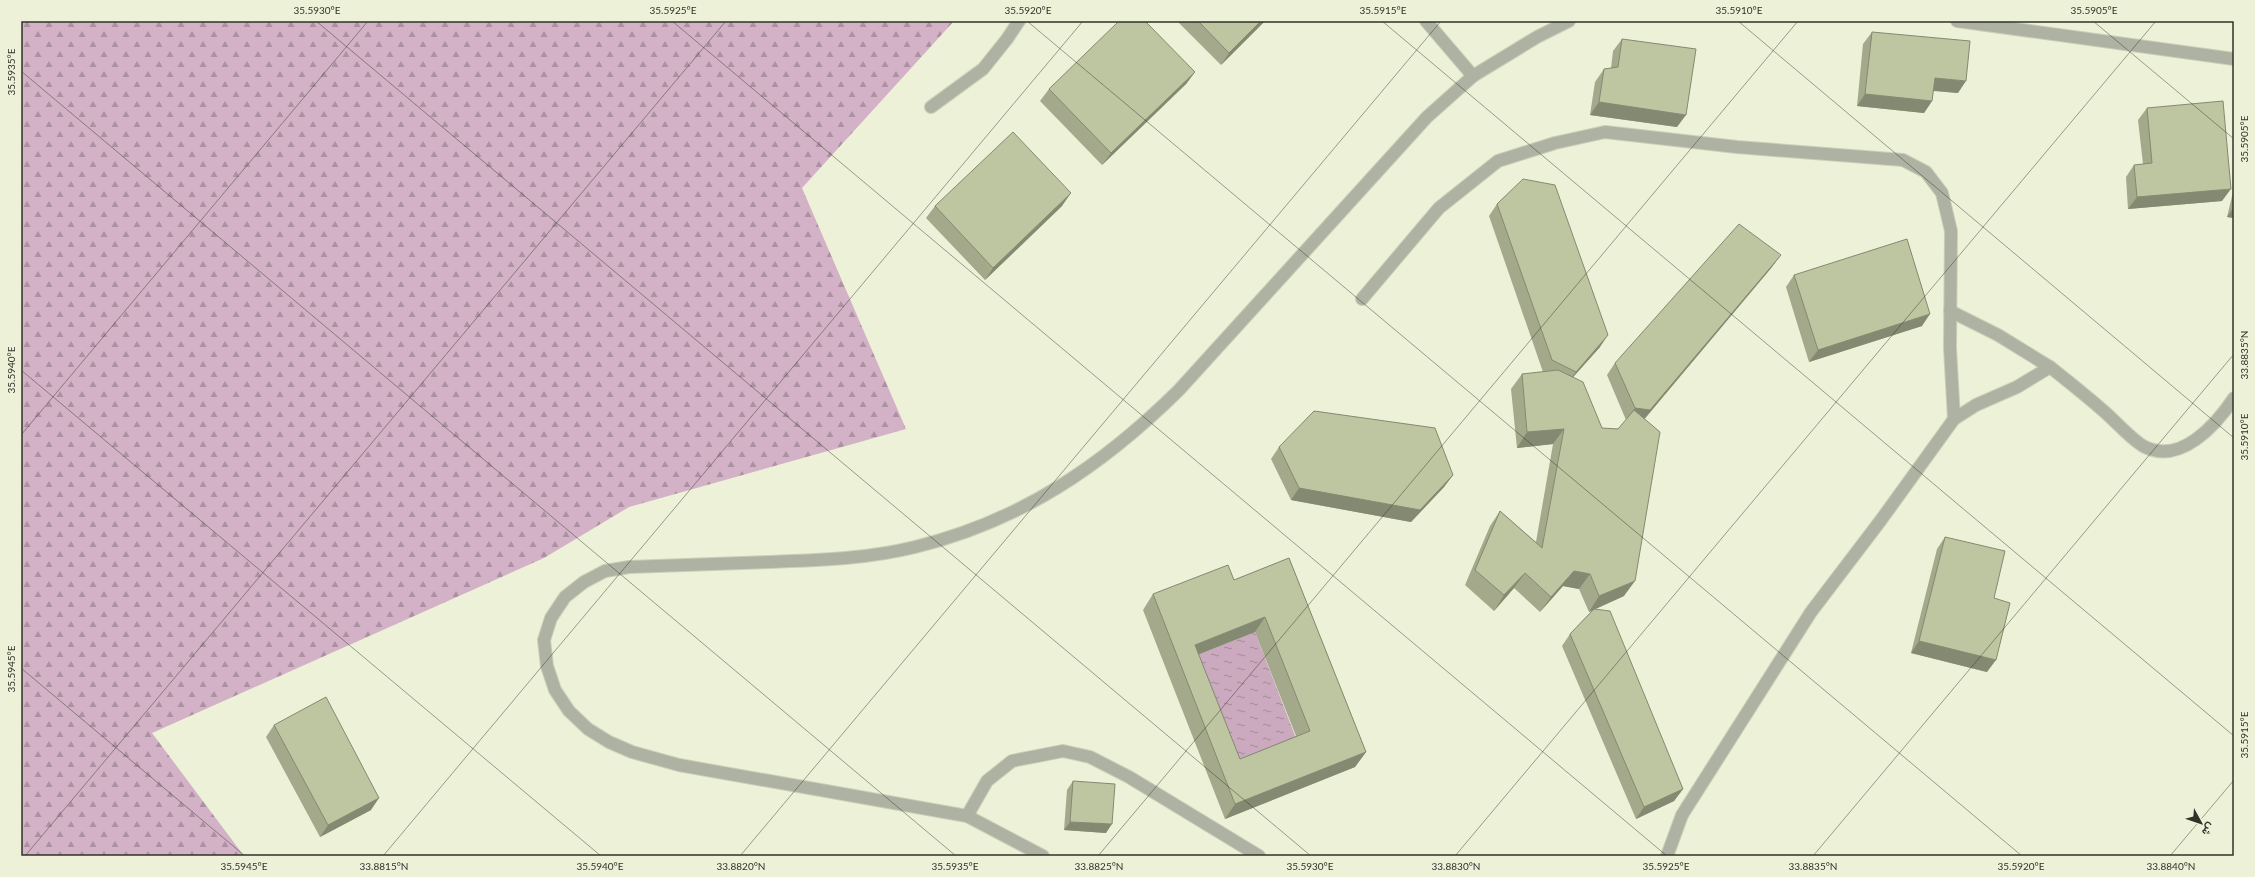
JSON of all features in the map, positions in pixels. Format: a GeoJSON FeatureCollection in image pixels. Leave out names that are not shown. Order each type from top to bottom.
{"type":"FeatureCollection","features":[{"type":"Feature","properties":{"kind":"street"},"geometry":{"type":"LineString","coordinates":[[931,107],[983,68],[1007,40],[1019,21]]}},
{"type":"Feature","properties":{"kind":"street"},"geometry":{"type":"LineString","coordinates":[[1426,21],[1473,76]]}},
{"type":"Feature","properties":{"kind":"street"},"geometry":{"type":"LineString","coordinates":[[1043,856],[967,816],[679,765],[632,752],[609,742],[588,729],[578,720],[569,711],[555,690],[547,666],[544,640],[551,618],[565,597],[584,582],[605,571],[629,567],[812,561],[864,556],[915,547],[964,532],[1012,512],[1058,488],[1101,460],[1142,427],[1179,390],[1427,117],[1473,76],[1537,36],[1569,21]]}},
{"type":"Feature","properties":{"kind":"street"},"geometry":{"type":"LineString","coordinates":[[1957,21],[2234,59]]}},
{"type":"Feature","properties":{"kind":"street"},"geometry":{"type":"LineString","coordinates":[[1362,299],[1439,208],[1498,161],[1555,142],[1605,132],[1737,147],[1903,160],[1926,172],[1942,193],[1951,231],[1950,311],[1954,419]]}},
{"type":"Feature","properties":{"kind":"street"},"geometry":{"type":"LineString","coordinates":[[1950,311],[1998,335],[2050,367],[2144,446],[2168,452],[2196,441],[2226,410],[2234,398]]}},
{"type":"Feature","properties":{"kind":"street"},"geometry":{"type":"LineString","coordinates":[[1667,856],[1682,815],[1810,612],[1881,520],[1954,419],[1976,405],[2017,387],[2050,367]]}},
{"type":"Feature","properties":{"kind":"street"},"geometry":{"type":"LineString","coordinates":[[967,816],[986,781],[1012,761],[1063,751],[1090,757],[1129,777],[1259,856]]}},
{"type":"Feature","properties":{"kind":"green space"},"geometry":{"type":"Polygon","coordinates":[[[21,21],[954,21],[802,188],[906,429],[629,507],[544,558],[152,733],[244,856],[21,856],[21,21]]]}},
{"type":"Feature","properties":{"kind":"water"},"geometry":{"type":"Polygon","coordinates":[[[1255,632],[1299,746],[1229,774],[1184,660],[1255,632]]]}},
{"type":"Feature","properties":{"kind":"building"},"geometry":{"type":"Polygon","coordinates":[[[1119,21],[1145,21],[1195,72],[1111,153],[1049,89],[1119,21]]]}},
{"type":"Feature","properties":{"kind":"building"},"geometry":{"type":"Polygon","coordinates":[[[1198,21],[1261,21],[1229,53],[1198,21]]]}},
{"type":"Feature","properties":{"kind":"building"},"geometry":{"type":"Polygon","coordinates":[[[1872,32],[1970,41],[1966,81],[1935,78],[1932,101],[1865,94],[1872,32]]]}},
{"type":"Feature","properties":{"kind":"building"},"geometry":{"type":"Polygon","coordinates":[[[1622,39],[1696,49],[1686,115],[1599,102],[1604,69],[1618,67],[1622,39]]]}},
{"type":"Feature","properties":{"kind":"building"},"geometry":{"type":"Polygon","coordinates":[[[2223,101],[2231,189],[2137,197],[2134,165],[2152,163],[2147,108],[2223,101]]]}},
{"type":"Feature","properties":{"kind":"building"},"geometry":{"type":"Polygon","coordinates":[[[1013,132],[1071,193],[993,268],[935,206],[1013,132]]]}},
{"type":"Feature","properties":{"kind":"building"},"geometry":{"type":"Polygon","coordinates":[[[1523,179],[1555,185],[1608,335],[1576,372],[1552,360],[1497,204],[1523,179]]]}},
{"type":"Feature","properties":{"kind":"building"},"geometry":{"type":"Polygon","coordinates":[[[1739,224],[1781,255],[1650,410],[1635,408],[1615,363],[1739,224]]]}},
{"type":"Feature","properties":{"kind":"building"},"geometry":{"type":"Polygon","coordinates":[[[1907,239],[1930,314],[1818,350],[1794,275],[1907,239]]]}},
{"type":"Feature","properties":{"kind":"building"},"geometry":{"type":"Polygon","coordinates":[[[1558,370],[1583,382],[1602,428],[1618,429],[1634,410],[1660,432],[1635,581],[1599,596],[1590,574],[1574,571],[1551,597],[1525,573],[1504,595],[1475,570],[1500,511],[1542,548],[1564,429],[1527,432],[1522,374],[1558,370]]]}},
{"type":"Feature","properties":{"kind":"building"},"geometry":{"type":"Polygon","coordinates":[[[1314,411],[1435,428],[1453,475],[1420,510],[1299,488],[1279,447],[1314,411]]]}},
{"type":"Feature","properties":{"kind":"building"},"geometry":{"type":"Polygon","coordinates":[[[1945,537],[2005,551],[1994,598],[2010,603],[1996,660],[1919,641],[1945,537]]]}},
{"type":"Feature","properties":{"kind":"building"},"geometry":{"type":"Polygon","coordinates":[[[1289,558],[1366,752],[1235,804],[1153,594],[1228,565],[1234,580],[1289,558]],[[1265,617],[1195,645],[1240,759],[1310,731],[1265,617]]]}},
{"type":"Feature","properties":{"kind":"building"},"geometry":{"type":"Polygon","coordinates":[[[1594,609],[1610,611],[1683,789],[1644,807],[1570,634],[1594,609]]]}},
{"type":"Feature","properties":{"kind":"building"},"geometry":{"type":"Polygon","coordinates":[[[326,697],[379,798],[328,825],[274,725],[326,697]]]}},
{"type":"Feature","properties":{"kind":"building"},"geometry":{"type":"Polygon","coordinates":[[[1073,781],[1115,784],[1112,824],[1070,822],[1073,781]]]}}]}
